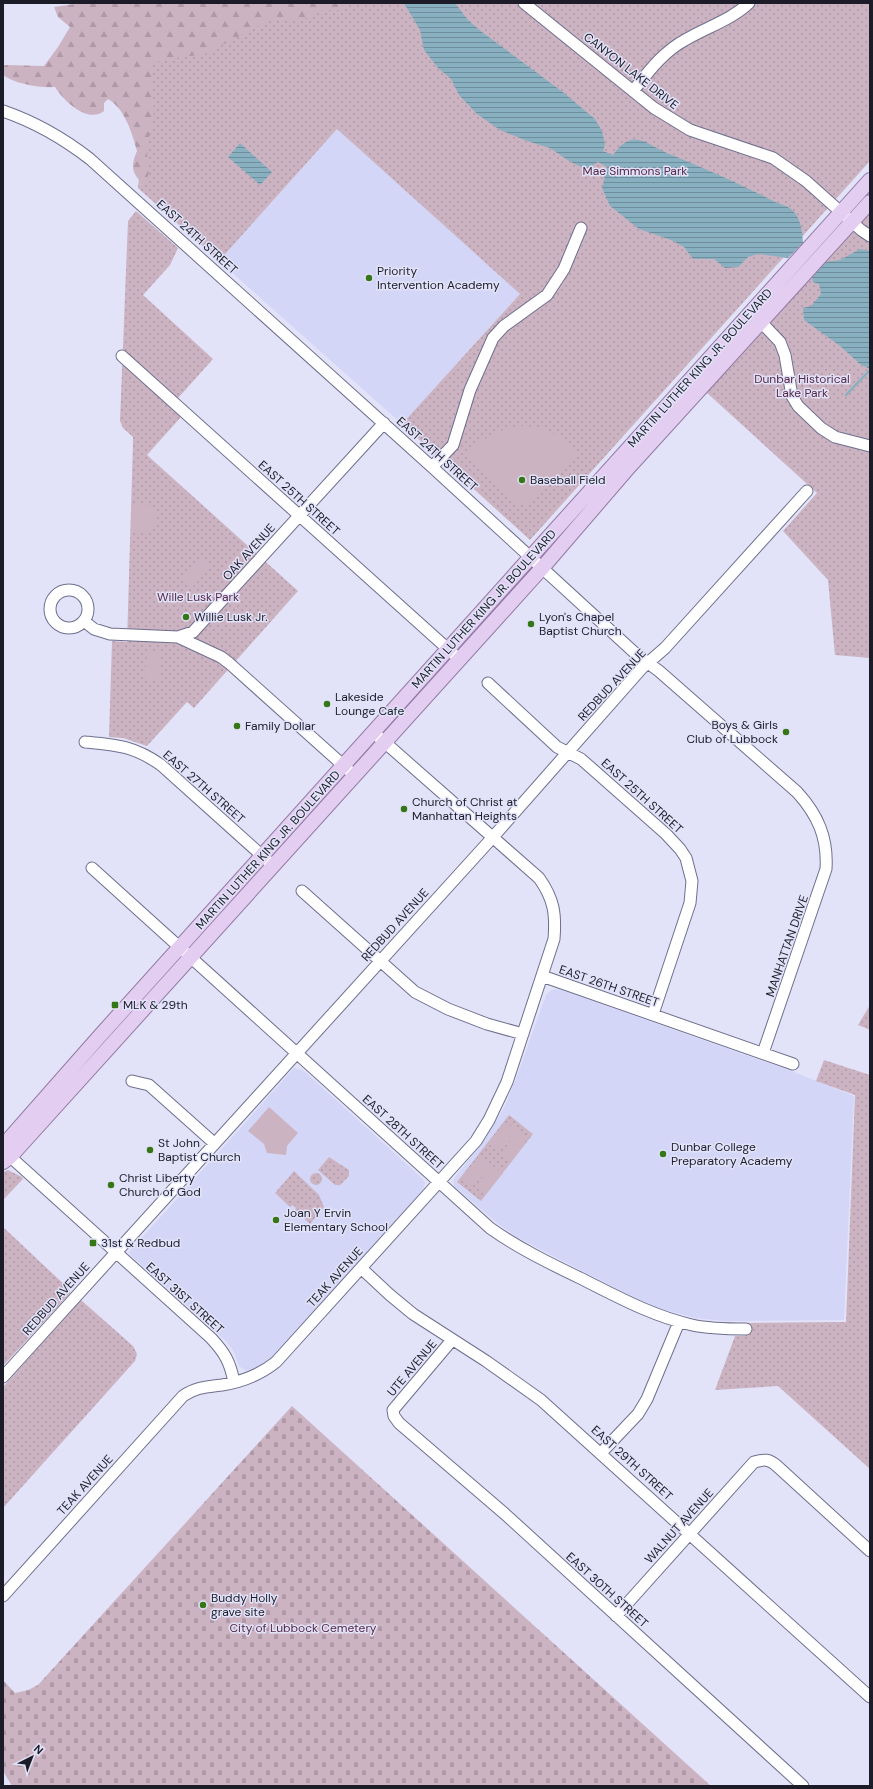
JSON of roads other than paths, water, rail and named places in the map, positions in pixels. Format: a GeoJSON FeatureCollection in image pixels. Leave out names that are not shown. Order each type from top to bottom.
{"type":"FeatureCollection","features":[{"type":"Feature","properties":{"kind":"main road","name":"MARTIN LUTHER KING JR. BOULEVARD"},"geometry":{"type":"LineString","coordinates":[[5,1154],[192,957],[273,866],[349,770],[373,732],[870,180]]}},
{"type":"Feature","properties":{"kind":"main road","name":"MARTIN LUTHER KING JR. BOULEVARD"},"geometry":{"type":"LineString","coordinates":[[5,1154],[180,947],[262,856],[349,770],[385,742],[543,567],[629,468],[760,322],[870,202]]}},
{"type":"Feature","properties":{"kind":"street","name":"CANYON LAKE DRIVE"},"geometry":{"type":"LineString","coordinates":[[524,3],[654,108],[690,130],[773,158],[806,180],[852,222],[870,236]]}},
{"type":"Feature","properties":{"kind":"street"},"geometry":{"type":"LineString","coordinates":[[634,91],[654,64],[664,54],[685,40],[732,16],[749,3]]}},
{"type":"Feature","properties":{"kind":"street","name":"EAST 24TH STREET"},"geometry":{"type":"LineString","coordinates":[[3,111],[59,136],[90,159],[532,557],[636,654],[797,792],[818,821],[824,834],[826,846]]}},
{"type":"Feature","properties":{"kind":"street"},"geometry":{"type":"LineString","coordinates":[[432,467],[453,445],[470,390],[493,338],[504,326],[547,294],[564,270],[581,228]]}},
{"type":"Feature","properties":{"kind":"street"},"geometry":{"type":"LineString","coordinates":[[760,322],[780,342],[785,354],[792,396],[798,406],[821,428],[835,437],[870,446]]}},
{"type":"Feature","properties":{"kind":"street","name":"EAST 25TH STREET"},"geometry":{"type":"LineString","coordinates":[[122,356],[459,659]]}},
{"type":"Feature","properties":{"kind":"street","name":"OAK AVENUE"},"geometry":{"type":"LineString","coordinates":[[84,621],[94,629],[110,634],[178,637],[189,634],[198,628],[384,423]]}},
{"type":"Feature","properties":{"kind":"street","name":"REDBUD AVENUE"},"geometry":{"type":"LineString","coordinates":[[3,1377],[493,837],[642,668],[665,648],[806,491]]}},
{"type":"Feature","properties":{"kind":"street"},"geometry":{"type":"LineString","coordinates":[[178,637],[221,657],[230,663],[349,770]]}},
{"type":"Feature","properties":{"kind":"street","name":"EAST 25TH STREET"},"geometry":{"type":"LineString","coordinates":[[488,683],[557,747],[581,759],[673,840],[680,849],[689,869],[692,893],[688,913],[653,1014]]}},
{"type":"Feature","properties":{"kind":"street","name":"EAST 26TH STREET"},"geometry":{"type":"LineString","coordinates":[[373,732],[539,878],[544,885],[553,904],[555,915],[554,939],[542,976],[793,1064]]}},
{"type":"Feature","properties":{"kind":"street","name":"EAST 27TH STREET"},"geometry":{"type":"LineString","coordinates":[[85,742],[116,744],[145,754],[161,765],[273,866]]}},
{"type":"Feature","properties":{"kind":"street","name":"MANHATTAN DRIVE"},"geometry":{"type":"LineString","coordinates":[[763,1053],[823,882],[826,869],[826,846]]}},
{"type":"Feature","properties":{"kind":"street","name":"EAST 28TH STREET"},"geometry":{"type":"LineString","coordinates":[[92,868],[490,1228],[519,1247],[639,1307],[679,1322],[709,1327],[746,1329]]}},
{"type":"Feature","properties":{"kind":"street"},"geometry":{"type":"LineString","coordinates":[[302,891],[414,992],[487,1024],[523,1034]]}},
{"type":"Feature","properties":{"kind":"street","name":"TEAK AVENUE"},"geometry":{"type":"LineString","coordinates":[[3,1596],[184,1396],[192,1390],[234,1382],[250,1377],[267,1369],[276,1362],[476,1141],[506,1082],[542,976]]}},
{"type":"Feature","properties":{"kind":"street"},"geometry":{"type":"LineString","coordinates":[[132,1081],[149,1085],[214,1143]]}},
{"type":"Feature","properties":{"kind":"street","name":"EAST 31ST STREET"},"geometry":{"type":"LineString","coordinates":[[5,1154],[221,1348],[228,1358],[234,1382]]}},
{"type":"Feature","properties":{"kind":"street","name":"EAST 29TH STREET"},"geometry":{"type":"LineString","coordinates":[[361,1268],[407,1308],[541,1400],[870,1697]]}},
{"type":"Feature","properties":{"kind":"street"},"geometry":{"type":"LineString","coordinates":[[601,1453],[638,1414],[647,1399],[679,1322]]}},
{"type":"Feature","properties":{"kind":"street","name":"UTE AVENUE"},"geometry":{"type":"LineString","coordinates":[[394,1413],[393,1410],[452,1340]]}},
{"type":"Feature","properties":{"kind":"street","name":"EAST 30TH STREET"},"geometry":{"type":"LineString","coordinates":[[394,1413],[399,1423],[505,1514],[803,1786]]}},
{"type":"Feature","properties":{"kind":"street","name":"WALNUT AVENUE"},"geometry":{"type":"LineString","coordinates":[[616,1616],[754,1462],[764,1459],[770,1460],[778,1466],[870,1551]]}},
{"type":"Feature","properties":{"kind":"waterway"},"geometry":{"type":"LineString","coordinates":[[846,395],[870,370]]}},
{"type":"Feature","properties":{"kind":"place","name":"Priority Intervention Academy"},"geometry":{"type":"Point","coordinates":[369,278]}},
{"type":"Feature","properties":{"kind":"place","name":"Baseball Field"},"geometry":{"type":"Point","coordinates":[522,480]}},
{"type":"Feature","properties":{"kind":"place","name":"Willie Lusk Jr."},"geometry":{"type":"Point","coordinates":[186,617]}},
{"type":"Feature","properties":{"kind":"place","name":"Lyon's Chapel Baptist Church"},"geometry":{"type":"Point","coordinates":[531,624]}},
{"type":"Feature","properties":{"kind":"place","name":"Lakeside Lounge Cafe"},"geometry":{"type":"Point","coordinates":[327,704]}},
{"type":"Feature","properties":{"kind":"place","name":"Family Dollar"},"geometry":{"type":"Point","coordinates":[237,726]}},
{"type":"Feature","properties":{"kind":"place","name":"Boys & Girls Club of Lubbock"},"geometry":{"type":"Point","coordinates":[786,732]}},
{"type":"Feature","properties":{"kind":"place","name":"Church of Christ at Manhattan Heights"},"geometry":{"type":"Point","coordinates":[404,809]}},
{"type":"Feature","properties":{"kind":"place","name":"MLK & 29th"},"geometry":{"type":"Point","coordinates":[115,1005]}},
{"type":"Feature","properties":{"kind":"place","name":"St John Baptist Church"},"geometry":{"type":"Point","coordinates":[150,1150]}},
{"type":"Feature","properties":{"kind":"place","name":"Dunbar College Preparatory Academy"},"geometry":{"type":"Point","coordinates":[663,1154]}},
{"type":"Feature","properties":{"kind":"place","name":"Christ Liberty Church of God"},"geometry":{"type":"Point","coordinates":[111,1185]}},
{"type":"Feature","properties":{"kind":"place","name":"Joan Y Ervin Elementary School"},"geometry":{"type":"Point","coordinates":[276,1220]}},
{"type":"Feature","properties":{"kind":"place","name":"31st & Redbud"},"geometry":{"type":"Point","coordinates":[93,1243]}},
{"type":"Feature","properties":{"kind":"place","name":"Buddy Holly grave site"},"geometry":{"type":"Point","coordinates":[203,1605]}},
{"type":"Feature","properties":{"kind":"park label","name":"Mae Simmons Park"},"geometry":{"type":"Point","coordinates":[635,171]}},
{"type":"Feature","properties":{"kind":"park label","name":"Dunbar Historical Lake Park"},"geometry":{"type":"Point","coordinates":[802,386]}},
{"type":"Feature","properties":{"kind":"park label","name":"Wille Lusk Park"},"geometry":{"type":"Point","coordinates":[198,597]}},
{"type":"Feature","properties":{"kind":"park label","name":"City of Lubbock Cemetery"},"geometry":{"type":"Point","coordinates":[303,1628]}}]}
